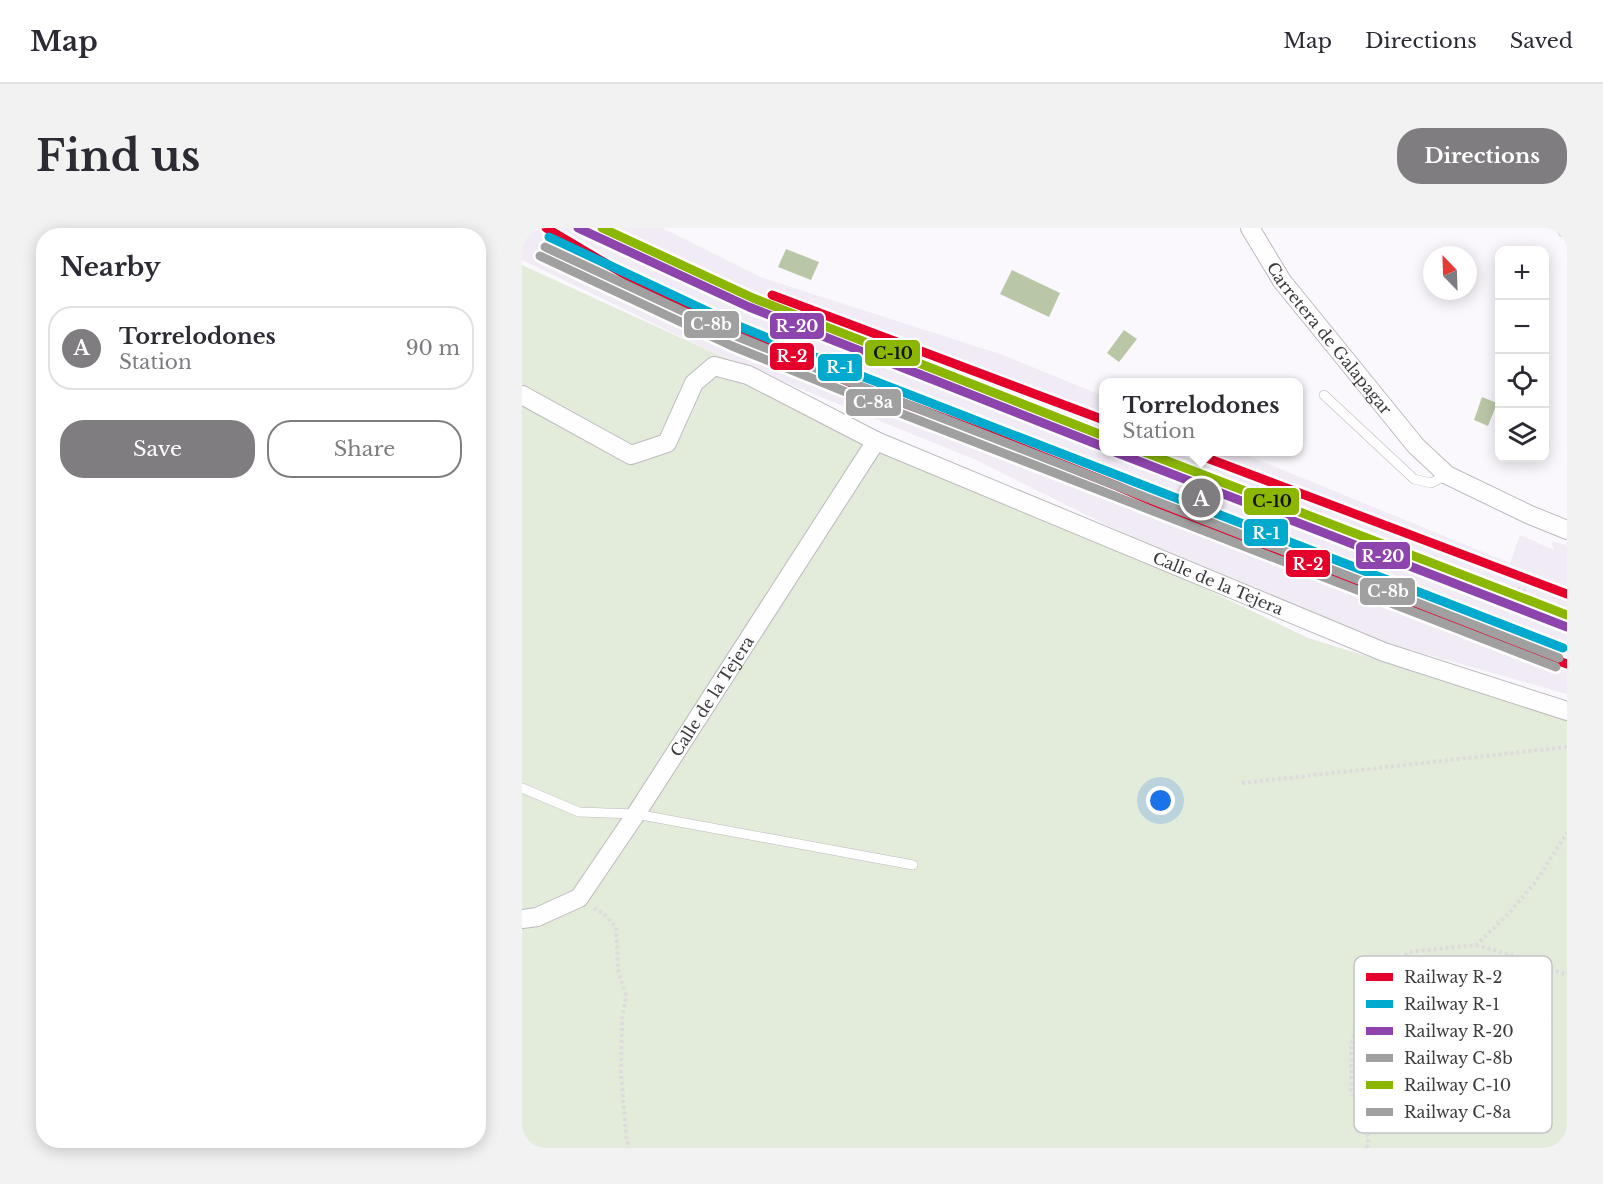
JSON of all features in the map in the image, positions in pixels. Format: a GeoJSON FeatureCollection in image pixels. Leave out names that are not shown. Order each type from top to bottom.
{"type":"FeatureCollection","features":[{"type":"Feature","properties":{"kind":"street","name":"Carretera de Galapagar"},"geometry":{"type":"LineString","coordinates":[[1250,228],[1282,281],[1416,446],[1448,475],[1530,515],[1567,530]]}},
{"type":"Feature","properties":{"kind":"street","name":"Calle de la Tejera"},"geometry":{"type":"LineString","coordinates":[[522,395],[631,455],[667,443],[694,382],[714,366],[748,375],[876,441],[1383,652],[1567,711]]}},
{"type":"Feature","properties":{"kind":"street","name":"Calle de la Tejera"},"geometry":{"type":"LineString","coordinates":[[579,898],[636,814],[876,441]]}},
{"type":"Feature","properties":{"kind":"street"},"geometry":{"type":"LineString","coordinates":[[522,919],[537,917],[579,898]]}},
{"type":"Feature","properties":{"kind":"lane"},"geometry":{"type":"LineString","coordinates":[[1324,395],[1414,479],[1431,483],[1448,475]]}},
{"type":"Feature","properties":{"kind":"lane"},"geometry":{"type":"LineString","coordinates":[[522,788],[579,812],[636,814],[913,865]]}},
{"type":"Feature","properties":{"kind":"path"},"geometry":{"type":"LineString","coordinates":[[1511,587],[1524,591],[1522,598]]}},
{"type":"Feature","properties":{"kind":"path"},"geometry":{"type":"LineString","coordinates":[[1508,628],[1511,621]]}},
{"type":"Feature","properties":{"kind":"path"},"geometry":{"type":"LineString","coordinates":[[1498,623],[1567,651]]}},
{"type":"Feature","properties":{"kind":"path"},"geometry":{"type":"LineString","coordinates":[[1242,783],[1567,747]]}},
{"type":"Feature","properties":{"kind":"path"},"geometry":{"type":"LineString","coordinates":[[1476,945],[1534,885],[1567,833]]}},
{"type":"Feature","properties":{"kind":"path"},"geometry":{"type":"LineString","coordinates":[[579,898],[604,914],[616,927],[618,970],[626,995],[622,1020],[621,1074],[629,1148]]}},
{"type":"Feature","properties":{"kind":"path"},"geometry":{"type":"LineString","coordinates":[[1406,956],[1410,952],[1476,945],[1515,956]]}},
{"type":"Feature","properties":{"kind":"path"},"geometry":{"type":"LineString","coordinates":[[1552,969],[1567,975]]}},
{"type":"Feature","properties":{"kind":"path"},"geometry":{"type":"LineString","coordinates":[[1354,1034],[1351,1048],[1351,1089],[1354,1097]]}},
{"type":"Feature","properties":{"kind":"path"},"geometry":{"type":"LineString","coordinates":[[1367,1133],[1369,1139],[1367,1148]]}},
{"type":"Feature","properties":{"kind":"shaded area"},"geometry":{"type":"Polygon","coordinates":[[[522,228],[662,228],[760,277],[1003,355],[1099,394],[1099,456],[1249,456],[1510,563],[1520,535],[1554,550],[1551,541],[1567,545],[1567,694],[1393,645],[1183,563],[976,460],[723,357],[522,260],[522,228]]]}},
{"type":"Feature","properties":{"kind":"shaded area"},"geometry":{"type":"Polygon","coordinates":[[[786,249],[819,262],[811,280],[778,267],[786,249]]]}},
{"type":"Feature","properties":{"kind":"shaded area"},"geometry":{"type":"Polygon","coordinates":[[[522,265],[723,357],[1308,638],[1567,718],[1567,1148],[522,1148],[522,265]]]}},
{"type":"Feature","properties":{"kind":"shaded area"},"geometry":{"type":"Polygon","coordinates":[[[1012,270],[1060,293],[1049,317],[1000,294],[1012,270]]]}},
{"type":"Feature","properties":{"kind":"shaded area"},"geometry":{"type":"Polygon","coordinates":[[[1124,330],[1137,339],[1119,362],[1107,353],[1124,330]]]}},
{"type":"Feature","properties":{"kind":"shaded area"},"geometry":{"type":"Polygon","coordinates":[[[1482,397],[1495,402],[1488,426],[1474,420],[1482,397]]]}},
{"type":"Feature","properties":{"kind":"rail line","name":"R-2"},"geometry":{"type":"LineString","coordinates":[[546,228],[639,283],[739,333],[860,387],[987,434],[1202,523],[1567,664]]}},
{"type":"Feature","properties":{"kind":"rail line","name":"R-20"},"geometry":{"type":"LineString","coordinates":[[578,228],[749,307],[1099,445]]}},
{"type":"Feature","properties":{"kind":"rail line","name":"C-10"},"geometry":{"type":"LineString","coordinates":[[602,228],[753,298],[1099,434]]}},
{"type":"Feature","properties":{"kind":"rail line","name":"R-1"},"geometry":{"type":"LineString","coordinates":[[549,237],[741,327],[864,377],[1563,648]]}},
{"type":"Feature","properties":{"kind":"rail line","name":"C-8b"},"geometry":{"type":"LineString","coordinates":[[545,247],[736,336],[1559,658]]}},
{"type":"Feature","properties":{"kind":"rail line","name":"C-8a"},"geometry":{"type":"LineString","coordinates":[[540,256],[732,346],[1556,667]]}},
{"type":"Feature","properties":{"kind":"rail line","name":"R-2"},"geometry":{"type":"LineString","coordinates":[[772,295],[1099,418]]}},
{"type":"Feature","properties":{"kind":"rail line","name":"R-20"},"geometry":{"type":"LineString","coordinates":[[1125,456],[1567,627]]}},
{"type":"Feature","properties":{"kind":"rail line","name":"C-10"},"geometry":{"type":"LineString","coordinates":[[1154,456],[1567,615]]}},
{"type":"Feature","properties":{"kind":"rail line","name":"R-2"},"geometry":{"type":"LineString","coordinates":[[1202,456],[1567,594]]}},
{"type":"Feature","properties":{"kind":"place","name":"Torrelodones"},"geometry":{"type":"Point","coordinates":[1201,498]}}]}
